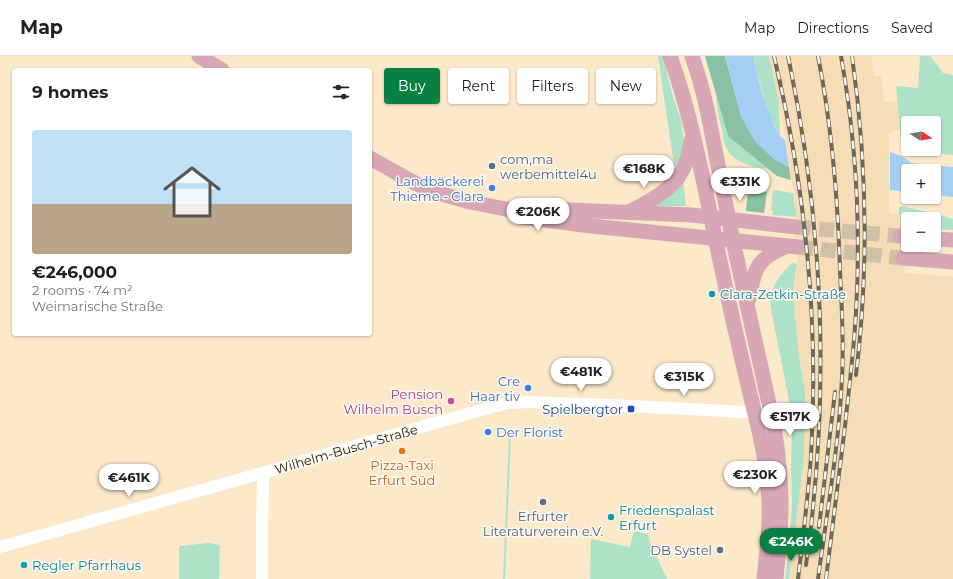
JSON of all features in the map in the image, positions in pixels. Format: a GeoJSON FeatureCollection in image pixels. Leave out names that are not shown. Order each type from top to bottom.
{"type":"FeatureCollection","features":[{"type":"Feature","properties":{"kind":"main road"},"geometry":{"type":"LineString","coordinates":[[199,56],[219,68]]}},
{"type":"Feature","properties":{"kind":"main road"},"geometry":{"type":"LineString","coordinates":[[670,56],[683,91],[766,465],[768,489],[768,533],[764,579]]}},
{"type":"Feature","properties":{"kind":"main road"},"geometry":{"type":"LineString","coordinates":[[692,56],[707,109],[733,241],[748,304],[777,446],[781,514],[776,579]]}},
{"type":"Feature","properties":{"kind":"main road"},"geometry":{"type":"LineString","coordinates":[[628,213],[658,196],[673,183],[682,172],[693,134]]}},
{"type":"Feature","properties":{"kind":"main road"},"geometry":{"type":"LineString","coordinates":[[372,159],[431,191],[470,202],[510,210],[522,217],[591,226],[793,246],[773,253],[766,257],[758,266],[754,275],[748,304]]}},
{"type":"Feature","properties":{"kind":"main road"},"geometry":{"type":"LineString","coordinates":[[510,210],[522,208],[679,215],[796,227]]}},
{"type":"Feature","properties":{"kind":"main road"},"geometry":{"type":"LineString","coordinates":[[941,239],[953,240]]}},
{"type":"Feature","properties":{"kind":"main road"},"geometry":{"type":"LineString","coordinates":[[903,258],[953,262]]}},
{"type":"Feature","properties":{"kind":"street","name":"Wilhelm-Busch-Straße"},"geometry":{"type":"LineString","coordinates":[[0,547],[507,403],[537,402],[746,412],[770,408]]}},
{"type":"Feature","properties":{"kind":"street"},"geometry":{"type":"LineString","coordinates":[[262,579],[262,526],[265,472]]}},
{"type":"Feature","properties":{"kind":"shaded area"},"geometry":{"type":"Polygon","coordinates":[[[769,56],[871,56],[874,76],[881,76],[884,102],[897,101],[900,129],[889,133],[889,207],[890,214],[901,215],[901,252],[905,273],[953,277],[953,579],[789,579],[799,498],[805,390],[799,358],[793,293],[799,242],[795,241],[797,217],[785,134],[769,56]]]}},
{"type":"Feature","properties":{"kind":"green space"},"geometry":{"type":"Polygon","coordinates":[[[658,56],[663,56],[673,97],[681,120],[684,141],[678,168],[674,165],[658,56]]]}},
{"type":"Feature","properties":{"kind":"green space"},"geometry":{"type":"Polygon","coordinates":[[[705,56],[725,56],[741,116],[755,141],[774,159],[789,167],[791,180],[777,176],[728,136],[705,56]]]}},
{"type":"Feature","properties":{"kind":"green space"},"geometry":{"type":"Polygon","coordinates":[[[753,56],[769,56],[779,104],[780,136],[767,107],[753,56]]]}},
{"type":"Feature","properties":{"kind":"green space"},"geometry":{"type":"Polygon","coordinates":[[[920,56],[930,56],[943,73],[953,75],[953,155],[941,154],[941,116],[901,116],[901,140],[896,86],[918,88],[920,56]]]}},
{"type":"Feature","properties":{"kind":"green space"},"geometry":{"type":"Polygon","coordinates":[[[716,96],[727,132],[768,169],[756,167],[739,161],[729,153],[724,142],[716,96]]]}},
{"type":"Feature","properties":{"kind":"green space"},"geometry":{"type":"Polygon","coordinates":[[[683,179],[686,206],[658,206],[655,203],[683,179]]]}},
{"type":"Feature","properties":{"kind":"green space"},"geometry":{"type":"Polygon","coordinates":[[[748,189],[767,192],[764,213],[746,211],[748,189]]]}},
{"type":"Feature","properties":{"kind":"green space"},"geometry":{"type":"Polygon","coordinates":[[[773,190],[793,193],[797,217],[772,215],[773,211],[771,209],[773,190]]]}},
{"type":"Feature","properties":{"kind":"green space"},"geometry":{"type":"Polygon","coordinates":[[[900,206],[928,212],[901,212],[901,215],[898,215],[900,206]]]}},
{"type":"Feature","properties":{"kind":"green space"},"geometry":{"type":"Polygon","coordinates":[[[941,215],[953,219],[953,230],[941,229],[941,215]]]}},
{"type":"Feature","properties":{"kind":"green space"},"geometry":{"type":"Polygon","coordinates":[[[792,263],[797,264],[793,293],[799,358],[805,390],[804,458],[789,579],[785,579],[792,505],[792,425],[788,395],[770,299],[778,279],[792,263]]]}},
{"type":"Feature","properties":{"kind":"green space"},"geometry":{"type":"Polygon","coordinates":[[[509,435],[511,435],[505,579],[503,579],[509,435]]]}},
{"type":"Feature","properties":{"kind":"green space"},"geometry":{"type":"Polygon","coordinates":[[[634,531],[648,534],[651,545],[667,579],[590,579],[591,539],[630,547],[634,531]]]}},
{"type":"Feature","properties":{"kind":"green space"},"geometry":{"type":"Polygon","coordinates":[[[209,543],[220,545],[219,579],[179,579],[179,546],[209,543]]]}},
{"type":"Feature","properties":{"kind":"water"},"geometry":{"type":"Polygon","coordinates":[[[725,56],[753,56],[762,93],[775,128],[780,136],[785,140],[789,167],[774,159],[755,141],[741,116],[725,56]]]}},
{"type":"Feature","properties":{"kind":"water"},"geometry":{"type":"Polygon","coordinates":[[[890,152],[901,156],[912,163],[922,164],[901,164],[901,191],[890,190],[890,152]]]}},
{"type":"Feature","properties":{"kind":"water"},"geometry":{"type":"Polygon","coordinates":[[[941,166],[953,167],[953,197],[941,196],[941,166]]]}},
{"type":"Feature","properties":{"kind":"tunnel"},"geometry":{"type":"LineString","coordinates":[[796,227],[900,236]]}},
{"type":"Feature","properties":{"kind":"tunnel"},"geometry":{"type":"LineString","coordinates":[[798,247],[903,258]]}},
{"type":"Feature","properties":{"kind":"railway"},"geometry":{"type":"LineString","coordinates":[[774,56],[794,154],[807,254],[811,305],[813,355],[811,456],[798,579]]}},
{"type":"Feature","properties":{"kind":"railway"},"geometry":{"type":"LineString","coordinates":[[788,56],[808,170],[818,285],[820,401],[817,459],[811,529],[806,565]]}},
{"type":"Feature","properties":{"kind":"railway"},"geometry":{"type":"LineString","coordinates":[[818,56],[831,137],[836,191],[843,352],[838,428],[818,579]]}},
{"type":"Feature","properties":{"kind":"railway"},"geometry":{"type":"LineString","coordinates":[[826,579],[851,369],[855,326],[858,248],[854,151],[841,56]]}},
{"type":"Feature","properties":{"kind":"railway"},"geometry":{"type":"LineString","coordinates":[[852,56],[861,136],[864,216],[863,295],[856,375]]}},
{"type":"Feature","properties":{"kind":"railway"},"geometry":{"type":"LineString","coordinates":[[819,527],[835,392]]}},
{"type":"Feature","properties":{"kind":"place","name":"com,ma werbemittel4u"},"geometry":{"type":"Point","coordinates":[492,166]}},
{"type":"Feature","properties":{"kind":"place","name":"Landbäckerei Thieme - Clara"},"geometry":{"type":"Point","coordinates":[492,188]}},
{"type":"Feature","properties":{"kind":"place","name":"Clara-Zetkin-Straße"},"geometry":{"type":"Point","coordinates":[712,294]}},
{"type":"Feature","properties":{"kind":"place","name":"Cre Haar tiv"},"geometry":{"type":"Point","coordinates":[528,388]}},
{"type":"Feature","properties":{"kind":"place","name":"Pension Wilhelm Busch"},"geometry":{"type":"Point","coordinates":[451,401]}},
{"type":"Feature","properties":{"kind":"place","name":"Spielbergtor"},"geometry":{"type":"Point","coordinates":[631,409]}},
{"type":"Feature","properties":{"kind":"place","name":"Der Florist"},"geometry":{"type":"Point","coordinates":[488,432]}},
{"type":"Feature","properties":{"kind":"place","name":"Pizza-Taxi Erfurt Süd"},"geometry":{"type":"Point","coordinates":[402,451]}},
{"type":"Feature","properties":{"kind":"place","name":"Erfurter Literaturverein e.V."},"geometry":{"type":"Point","coordinates":[543,502]}},
{"type":"Feature","properties":{"kind":"place","name":"Friedenspalast Erfurt"},"geometry":{"type":"Point","coordinates":[611,517]}},
{"type":"Feature","properties":{"kind":"place","name":"DB Systel"},"geometry":{"type":"Point","coordinates":[720,550]}},
{"type":"Feature","properties":{"kind":"place","name":"Regler Pfarrhaus"},"geometry":{"type":"Point","coordinates":[24,565]}}]}
